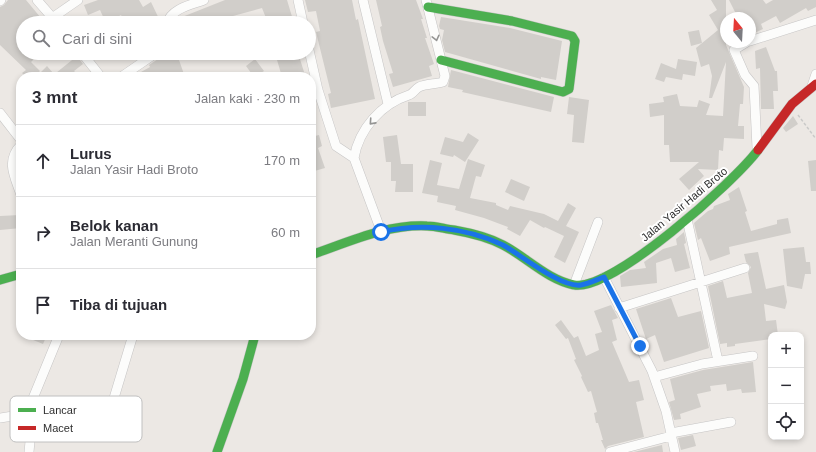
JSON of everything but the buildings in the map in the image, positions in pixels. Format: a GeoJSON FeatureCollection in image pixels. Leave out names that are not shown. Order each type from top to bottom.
{"type":"FeatureCollection","features":[{"type":"Feature","properties":{"kind":"street"},"geometry":{"type":"LineString","coordinates":[[37,0],[51,16]]}},
{"type":"Feature","properties":{"kind":"street"},"geometry":{"type":"LineString","coordinates":[[60,16],[78,0]]}},
{"type":"Feature","properties":{"kind":"street"},"geometry":{"type":"LineString","coordinates":[[170,16],[189,3],[204,0]]}},
{"type":"Feature","properties":{"kind":"street"},"geometry":{"type":"LineString","coordinates":[[298,0],[301,16]]}},
{"type":"Feature","properties":{"kind":"street"},"geometry":{"type":"LineString","coordinates":[[363,0],[388,104]]}},
{"type":"Feature","properties":{"kind":"street"},"geometry":{"type":"LineString","coordinates":[[381,232],[354,158],[356,144],[361,134],[388,104],[403,96],[411,95],[419,87],[443,82],[445,76],[441,60],[427,3],[512,21],[572,36],[575,41],[569,89],[563,92],[441,60]]}},
{"type":"Feature","properties":{"kind":"street"},"geometry":{"type":"LineString","coordinates":[[756,39],[816,20]]}},
{"type":"Feature","properties":{"kind":"street"},"geometry":{"type":"LineString","coordinates":[[737,48],[734,50],[745,75],[754,86],[757,148]]}},
{"type":"Feature","properties":{"kind":"street"},"geometry":{"type":"LineString","coordinates":[[88,60],[97,72]]}},
{"type":"Feature","properties":{"kind":"street"},"geometry":{"type":"LineString","coordinates":[[128,72],[146,60]]}},
{"type":"Feature","properties":{"kind":"street"},"geometry":{"type":"LineString","coordinates":[[311,60],[314,72]]}},
{"type":"Feature","properties":{"kind":"street"},"geometry":{"type":"LineString","coordinates":[[814,85],[816,74]]}},
{"type":"Feature","properties":{"kind":"street"},"geometry":{"type":"LineString","coordinates":[[316,81],[336,146],[354,158]]}},
{"type":"Feature","properties":{"kind":"street","name":"Jalan Yasir Hadi Broto"},"geometry":{"type":"LineString","coordinates":[[574,285],[581,285],[604,277],[657,245],[738,174],[792,104],[814,85]]}},
{"type":"Feature","properties":{"kind":"street"},"geometry":{"type":"LineString","coordinates":[[0,113],[16,134]]}},
{"type":"Feature","properties":{"kind":"street"},"geometry":{"type":"LineString","coordinates":[[16,150],[13,153],[12,167],[16,180]]}},
{"type":"Feature","properties":{"kind":"street"},"geometry":{"type":"LineString","coordinates":[[687,219],[718,361]]}},
{"type":"Feature","properties":{"kind":"street"},"geometry":{"type":"LineString","coordinates":[[316,253],[381,232],[403,227],[428,226],[475,234],[503,245],[558,279],[574,285],[598,222]]}},
{"type":"Feature","properties":{"kind":"street"},"geometry":{"type":"LineString","coordinates":[[619,308],[700,281],[745,268]]}},
{"type":"Feature","properties":{"kind":"street"},"geometry":{"type":"LineString","coordinates":[[0,280],[16,275]]}},
{"type":"Feature","properties":{"kind":"street"},"geometry":{"type":"LineString","coordinates":[[604,277],[654,377],[660,393],[675,452]]}},
{"type":"Feature","properties":{"kind":"street"},"geometry":{"type":"LineString","coordinates":[[36,396],[57,340]]}},
{"type":"Feature","properties":{"kind":"street"},"geometry":{"type":"LineString","coordinates":[[115,396],[131,340]]}},
{"type":"Feature","properties":{"kind":"street"},"geometry":{"type":"LineString","coordinates":[[217,452],[243,379],[254,340]]}},
{"type":"Feature","properties":{"kind":"street"},"geometry":{"type":"LineString","coordinates":[[654,377],[718,361],[753,356]]}},
{"type":"Feature","properties":{"kind":"street"},"geometry":{"type":"LineString","coordinates":[[0,418],[10,416]]}},
{"type":"Feature","properties":{"kind":"street"},"geometry":{"type":"LineString","coordinates":[[610,452],[671,435],[731,422]]}},
{"type":"Feature","properties":{"kind":"street"},"geometry":{"type":"LineString","coordinates":[[29,442],[29,452]]}},
{"type":"Feature","properties":{"kind":"path"},"geometry":{"type":"LineString","coordinates":[[792,104],[816,139]]}},
{"type":"Feature","properties":{"kind":"traffic: fast"},"geometry":{"type":"LineString","coordinates":[[428,7],[512,21],[572,36],[575,41],[569,89],[563,92],[441,60]]}},
{"type":"Feature","properties":{"kind":"traffic: fast"},"geometry":{"type":"LineString","coordinates":[[316,253],[383,231],[412,226],[430,226],[467,232],[503,245],[546,273],[564,282],[574,285],[592,282],[616,271],[643,254],[672,232],[725,185],[758,150]]}},
{"type":"Feature","properties":{"kind":"traffic: fast"},"geometry":{"type":"LineString","coordinates":[[0,280],[16,275]]}},
{"type":"Feature","properties":{"kind":"traffic: fast"},"geometry":{"type":"LineString","coordinates":[[217,452],[243,379],[254,340]]}},
{"type":"Feature","properties":{"kind":"traffic: jam"},"geometry":{"type":"LineString","coordinates":[[758,150],[792,104],[816,84]]}},
{"type":"Feature","properties":{"kind":"route"},"geometry":{"type":"LineString","coordinates":[[381,232],[403,227],[428,226],[475,234],[503,245],[558,279],[574,285],[581,285],[604,277],[640,346]]}}]}
